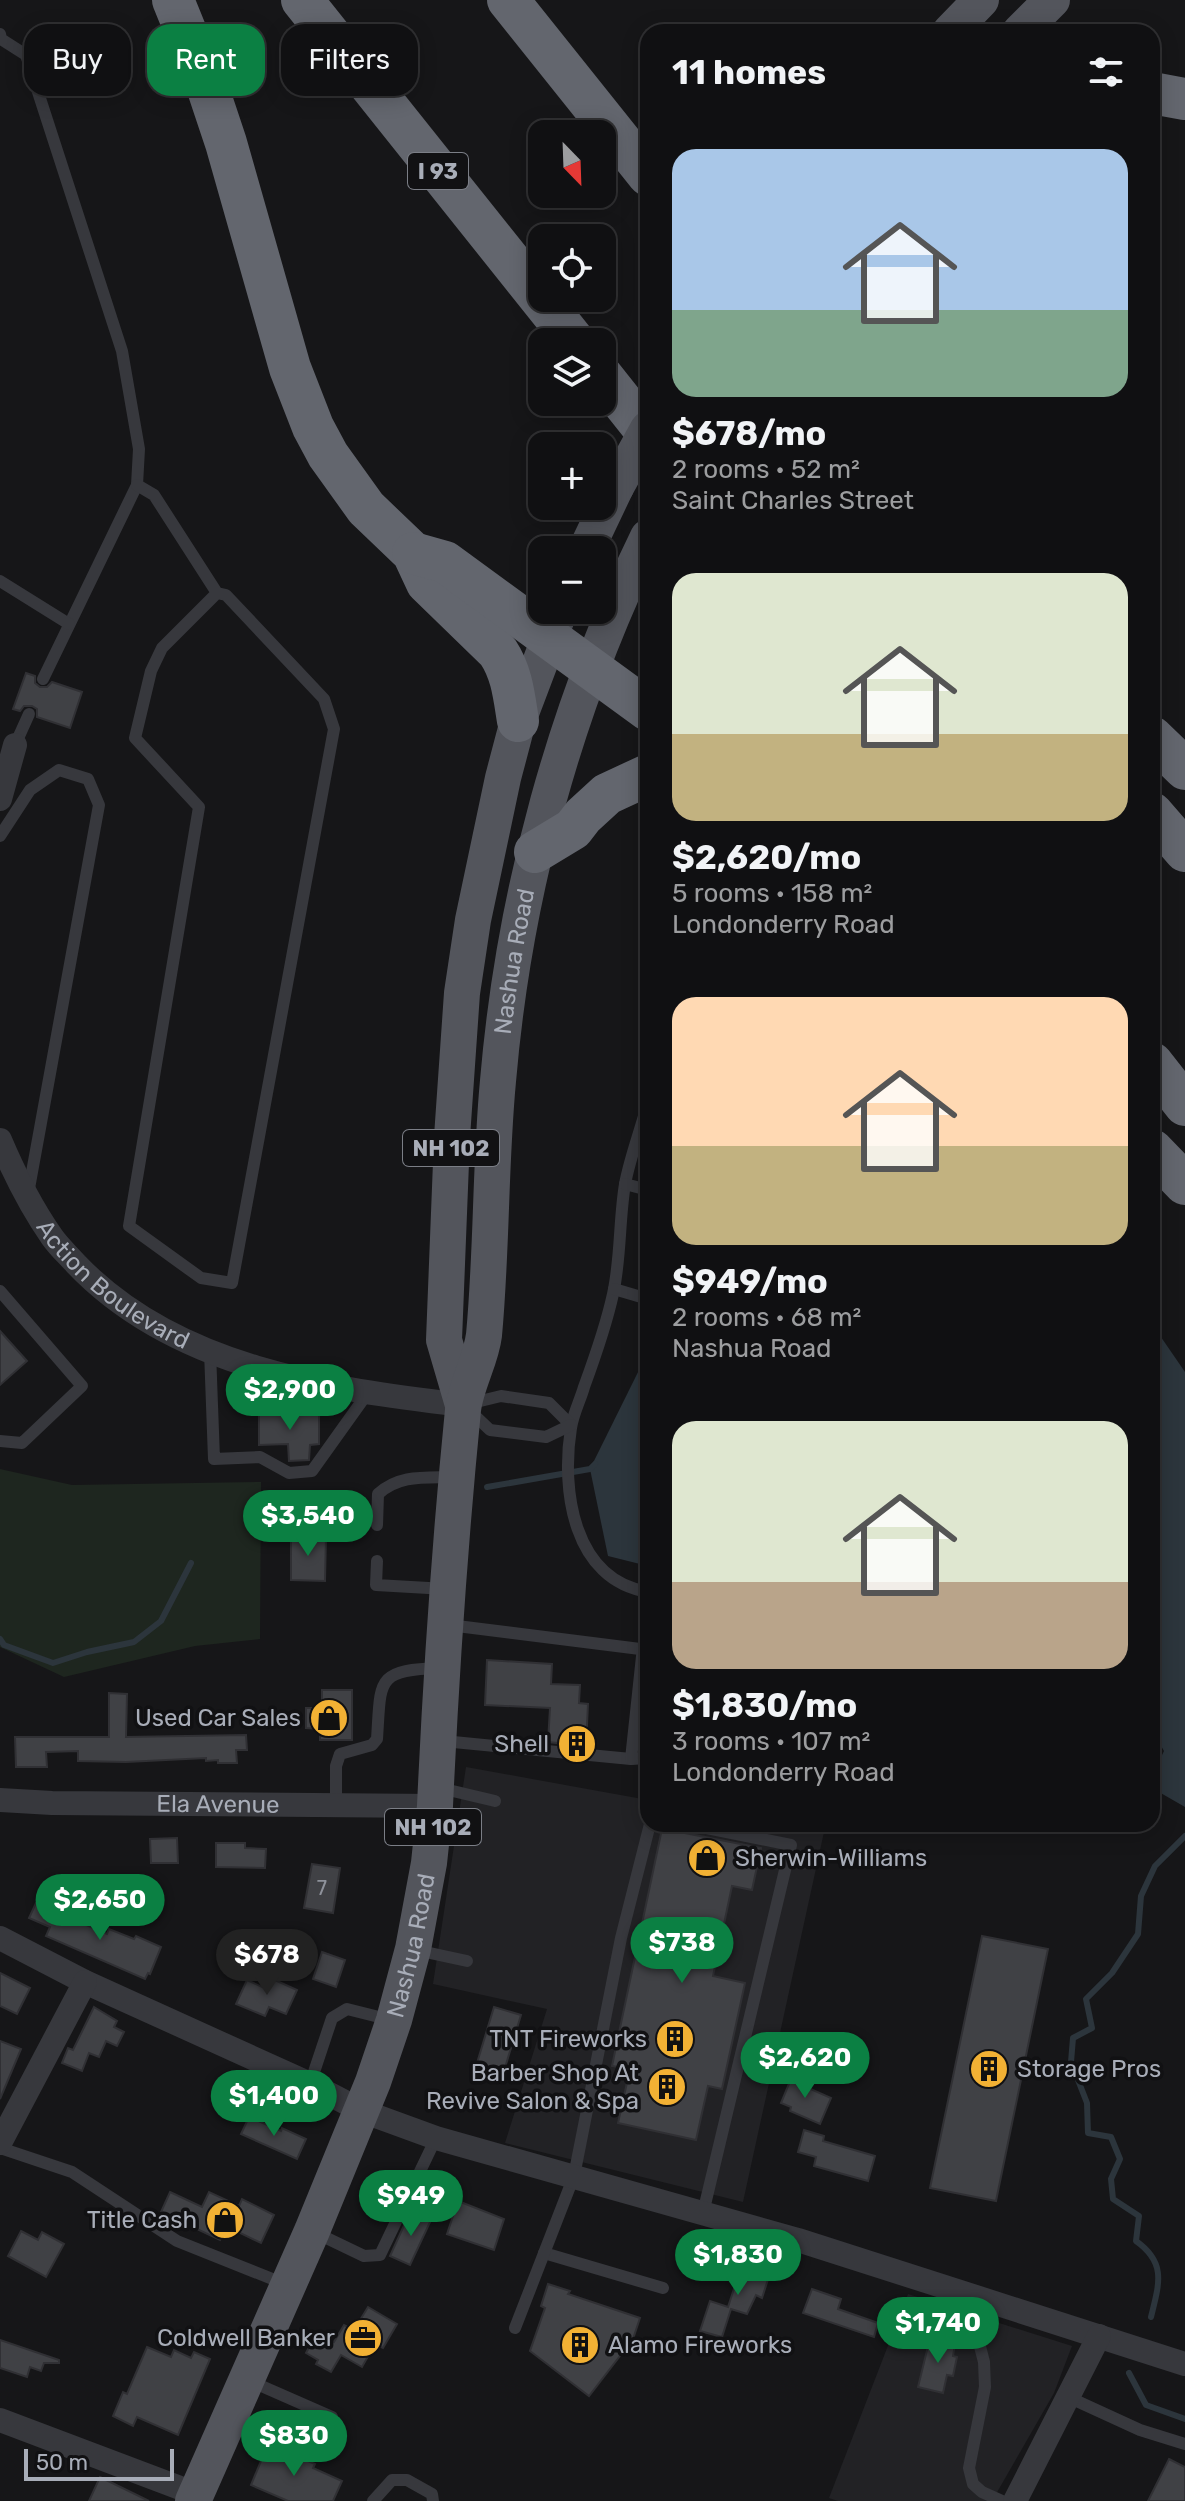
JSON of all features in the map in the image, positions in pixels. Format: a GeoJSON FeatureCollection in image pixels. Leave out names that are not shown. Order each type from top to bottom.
{"type":"FeatureCollection","features":[{"type":"Feature","properties":{"kind":"highway"},"geometry":{"type":"LineString","coordinates":[[173,0],[203,74],[226,143],[300,398],[313,427],[346,482],[366,508],[413,553],[427,583],[490,643],[506,664],[518,721]]}},
{"type":"Feature","properties":{"kind":"highway","name":"I 93"},"geometry":{"type":"LineString","coordinates":[[302,0],[564,328]]}},
{"type":"Feature","properties":{"kind":"highway"},"geometry":{"type":"LineString","coordinates":[[508,0],[640,165]]}},
{"type":"Feature","properties":{"kind":"highway"},"geometry":{"type":"LineString","coordinates":[[564,68],[640,147]]}},
{"type":"Feature","properties":{"kind":"highway"},"geometry":{"type":"LineString","coordinates":[[1160,94],[1185,99]]}},
{"type":"Feature","properties":{"kind":"highway"},"geometry":{"type":"LineString","coordinates":[[616,393],[640,422]]}},
{"type":"Feature","properties":{"kind":"highway"},"geometry":{"type":"LineString","coordinates":[[413,553],[445,562],[528,609]]}},
{"type":"Feature","properties":{"kind":"highway"},"geometry":{"type":"LineString","coordinates":[[554,624],[590,668],[640,704]]}},
{"type":"Feature","properties":{"kind":"highway"},"geometry":{"type":"LineString","coordinates":[[1160,745],[1185,769]]}},
{"type":"Feature","properties":{"kind":"highway"},"geometry":{"type":"LineString","coordinates":[[535,852],[573,829],[607,794],[640,779]]}},
{"type":"Feature","properties":{"kind":"highway"},"geometry":{"type":"LineString","coordinates":[[1160,822],[1185,851]]}},
{"type":"Feature","properties":{"kind":"highway"},"geometry":{"type":"LineString","coordinates":[[1160,1073],[1185,1105]]}},
{"type":"Feature","properties":{"kind":"highway"},"geometry":{"type":"LineString","coordinates":[[1160,1158],[1185,1184]]}},
{"type":"Feature","properties":{"kind":"main road"},"geometry":{"type":"LineString","coordinates":[[958,24],[981,0]]}},
{"type":"Feature","properties":{"kind":"main road"},"geometry":{"type":"LineString","coordinates":[[1028,24],[1052,0]]}},
{"type":"Feature","properties":{"kind":"main road"},"geometry":{"type":"LineString","coordinates":[[593,536],[640,446]]}},
{"type":"Feature","properties":{"kind":"main road","name":"Nashua Road"},"geometry":{"type":"LineString","coordinates":[[312,2231],[362,2111],[394,2020],[413,1949],[429,1863],[463,1405],[483,1338],[498,1078],[512,970],[535,852],[590,668],[640,555]]}},
{"type":"Feature","properties":{"kind":"main road","name":"Nashua Road"},"geometry":{"type":"LineString","coordinates":[[463,1405],[444,1340],[456,1065],[473,920],[490,835],[518,721],[554,624]]}},
{"type":"Feature","properties":{"kind":"main road","name":"NH 102"},"geometry":{"type":"LineString","coordinates":[[194,2498],[312,2231]]}},
{"type":"Feature","properties":{"kind":"street"},"geometry":{"type":"LineString","coordinates":[[0,799],[15,745]]}},
{"type":"Feature","properties":{"kind":"street","name":"Action Boulevard"},"geometry":{"type":"LineString","coordinates":[[2,1150],[53,1239],[94,1282],[136,1316],[185,1343],[266,1370],[367,1394],[463,1405]]}},
{"type":"Feature","properties":{"kind":"street","name":"Ela Avenue"},"geometry":{"type":"LineString","coordinates":[[0,1800],[336,1804],[436,1797]]}},
{"type":"Feature","properties":{"kind":"street"},"geometry":{"type":"LineString","coordinates":[[0,1938],[85,1982],[310,2084],[362,2111],[436,2138],[703,2213],[978,2296],[1185,2364]]}},
{"type":"Feature","properties":{"kind":"street"},"geometry":{"type":"LineString","coordinates":[[0,2146],[85,1982]]}},
{"type":"Feature","properties":{"kind":"street"},"geometry":{"type":"LineString","coordinates":[[1015,2501],[1099,2336]]}},
{"type":"Feature","properties":{"kind":"street"},"geometry":{"type":"LineString","coordinates":[[0,2420],[194,2498]]}},
{"type":"Feature","properties":{"kind":"lane"},"geometry":{"type":"LineString","coordinates":[[0,34],[1,39],[26,55],[122,351],[139,449],[137,485],[43,679]]}},
{"type":"Feature","properties":{"kind":"lane"},"geometry":{"type":"LineString","coordinates":[[137,485],[154,495],[217,593],[226,595],[324,699],[334,729],[232,1283],[201,1278],[129,1226],[199,807],[135,738],[151,671],[162,648],[217,593]]}},
{"type":"Feature","properties":{"kind":"lane"},"geometry":{"type":"LineString","coordinates":[[0,581],[69,624]]}},
{"type":"Feature","properties":{"kind":"lane"},"geometry":{"type":"LineString","coordinates":[[15,745],[29,714]]}},
{"type":"Feature","properties":{"kind":"lane"},"geometry":{"type":"LineString","coordinates":[[0,836],[30,790],[59,770],[88,779],[99,805],[27,1197]]}},
{"type":"Feature","properties":{"kind":"lane"},"geometry":{"type":"LineString","coordinates":[[640,1131],[625,1184],[614,1289],[600,1343],[571,1425],[568,1457],[574,1521],[584,1545],[598,1565],[616,1580],[640,1589]]}},
{"type":"Feature","properties":{"kind":"lane"},"geometry":{"type":"LineString","coordinates":[[625,1184],[640,1188]]}},
{"type":"Feature","properties":{"kind":"lane"},"geometry":{"type":"LineString","coordinates":[[614,1289],[640,1297]]}},
{"type":"Feature","properties":{"kind":"lane"},"geometry":{"type":"LineString","coordinates":[[0,1291],[82,1386],[22,1443],[0,1441]]}},
{"type":"Feature","properties":{"kind":"lane"},"geometry":{"type":"LineString","coordinates":[[210,1351],[214,1459],[260,1457],[289,1473],[312,1471],[367,1394]]}},
{"type":"Feature","properties":{"kind":"lane"},"geometry":{"type":"LineString","coordinates":[[463,1405],[501,1396],[549,1403],[571,1425]]}},
{"type":"Feature","properties":{"kind":"lane"},"geometry":{"type":"LineString","coordinates":[[463,1405],[490,1430],[546,1437],[571,1425]]}},
{"type":"Feature","properties":{"kind":"lane"},"geometry":{"type":"LineString","coordinates":[[377,1525],[378,1494],[389,1484],[403,1478],[458,1477]]}},
{"type":"Feature","properties":{"kind":"lane"},"geometry":{"type":"LineString","coordinates":[[377,1561],[376,1585],[449,1589]]}},
{"type":"Feature","properties":{"kind":"lane"},"geometry":{"type":"LineString","coordinates":[[446,1624],[640,1647]]}},
{"type":"Feature","properties":{"kind":"lane"},"geometry":{"type":"LineString","coordinates":[[336,1804],[336,1766],[340,1754],[372,1745],[377,1739],[381,1687],[390,1676],[406,1669],[443,1668]]}},
{"type":"Feature","properties":{"kind":"lane"},"geometry":{"type":"LineString","coordinates":[[631,1759],[640,1688]]}},
{"type":"Feature","properties":{"kind":"lane"},"geometry":{"type":"LineString","coordinates":[[440,1741],[640,1758]]}},
{"type":"Feature","properties":{"kind":"lane"},"geometry":{"type":"LineString","coordinates":[[436,1797],[495,1801]]}},
{"type":"Feature","properties":{"kind":"lane"},"geometry":{"type":"LineString","coordinates":[[515,2328],[574,2176],[585,2134],[621,1938],[648,1832]]}},
{"type":"Feature","properties":{"kind":"lane"},"geometry":{"type":"LineString","coordinates":[[703,2213],[791,1845],[727,1832]]}},
{"type":"Feature","properties":{"kind":"lane"},"geometry":{"type":"LineString","coordinates":[[413,1949],[467,1961]]}},
{"type":"Feature","properties":{"kind":"lane"},"geometry":{"type":"LineString","coordinates":[[310,2084],[332,2018],[347,2009],[394,2020]]}},
{"type":"Feature","properties":{"kind":"lane"},"geometry":{"type":"LineString","coordinates":[[312,2231],[364,2256],[380,2255],[436,2138]]}},
{"type":"Feature","properties":{"kind":"lane"},"geometry":{"type":"LineString","coordinates":[[0,2146],[72,2172],[177,2241],[288,2285]]}},
{"type":"Feature","properties":{"kind":"lane"},"geometry":{"type":"LineString","coordinates":[[544,2253],[663,2288]]}},
{"type":"Feature","properties":{"kind":"lane"},"geometry":{"type":"LineString","coordinates":[[978,2296],[975,2327],[984,2362],[985,2387],[969,2468],[973,2484],[1002,2501]]}},
{"type":"Feature","properties":{"kind":"lane"},"geometry":{"type":"LineString","coordinates":[[247,2380],[332,2417]]}},
{"type":"Feature","properties":{"kind":"lane"},"geometry":{"type":"LineString","coordinates":[[1068,2397],[1140,2430],[1185,2444]]}},
{"type":"Feature","properties":{"kind":"lane"},"geometry":{"type":"LineString","coordinates":[[373,2501],[392,2480],[407,2480],[432,2494],[433,2501]]}},
{"type":"Feature","properties":{"kind":"shaded area"},"geometry":{"type":"Polygon","coordinates":[[[1160,1336],[1185,1372],[1185,1807],[1160,1793],[1160,1759],[1164,1751],[1160,1744],[1160,1336]]]}},
{"type":"Feature","properties":{"kind":"shaded area"},"geometry":{"type":"Polygon","coordinates":[[[640,1368],[640,1564],[608,1556],[590,1469],[640,1368]]]}},
{"type":"Feature","properties":{"kind":"shaded area"},"geometry":{"type":"Polygon","coordinates":[[[0,1469],[72,1485],[261,1482],[260,1639],[195,1646],[64,1677],[0,1647],[0,1469]]]}},
{"type":"Feature","properties":{"kind":"shaded area"},"geometry":{"type":"Polygon","coordinates":[[[466,1767],[640,1799],[640,1832],[824,1832],[743,2202],[505,2143],[547,2009],[433,1984],[466,1767]]]}},
{"type":"Feature","properties":{"kind":"shaded area"},"geometry":{"type":"Polygon","coordinates":[[[908,2294],[1072,2346],[1054,2393],[992,2501],[838,2501],[829,2498],[908,2294]]]}},
{"type":"Feature","properties":{"kind":"building"},"geometry":{"type":"Polygon","coordinates":[[[26,673],[35,676],[35,683],[40,687],[47,687],[52,682],[82,692],[70,728],[37,717],[37,709],[32,706],[24,706],[20,711],[13,709],[26,673]]]}},
{"type":"Feature","properties":{"kind":"building"},"geometry":{"type":"Polygon","coordinates":[[[0,1331],[27,1361],[0,1385],[0,1331]]]}},
{"type":"Feature","properties":{"kind":"building"},"geometry":{"type":"Polygon","coordinates":[[[286,1411],[286,1415],[319,1414],[319,1444],[310,1445],[309,1460],[289,1461],[288,1444],[259,1445],[259,1412],[286,1411]]]}},
{"type":"Feature","properties":{"kind":"building"},"geometry":{"type":"Polygon","coordinates":[[[291,1535],[326,1535],[325,1581],[291,1580],[291,1535]]]}},
{"type":"Feature","properties":{"kind":"building"},"geometry":{"type":"Polygon","coordinates":[[[487,1660],[552,1664],[551,1684],[580,1685],[579,1703],[588,1704],[586,1746],[548,1742],[550,1708],[485,1705],[487,1660]]]}},
{"type":"Feature","properties":{"kind":"building","name":"Used Car Sales"},"geometry":{"type":"Polygon","coordinates":[[[322,1690],[352,1690],[352,1740],[320,1740],[320,1729],[306,1728],[306,1708],[322,1708],[322,1690]]]}},
{"type":"Feature","properties":{"kind":"building"},"geometry":{"type":"Polygon","coordinates":[[[109,1693],[127,1694],[126,1737],[246,1735],[247,1750],[236,1750],[237,1763],[218,1763],[218,1760],[206,1761],[206,1758],[78,1761],[78,1751],[46,1752],[47,1767],[16,1767],[15,1737],[109,1737],[109,1693]]]}},
{"type":"Feature","properties":{"kind":"building"},"geometry":{"type":"Polygon","coordinates":[[[661,1832],[684,1832],[761,1848],[752,1890],[732,1886],[713,1976],[745,1983],[722,2089],[708,2086],[696,2140],[618,2123],[630,2069],[612,2066],[661,1832]]]}},
{"type":"Feature","properties":{"kind":"building"},"geometry":{"type":"Polygon","coordinates":[[[177,1838],[178,1863],[151,1863],[150,1839],[177,1838]]]}},
{"type":"Feature","properties":{"kind":"building"},"geometry":{"type":"Polygon","coordinates":[[[216,1843],[245,1843],[245,1848],[266,1849],[265,1868],[216,1867],[216,1843]]]}},
{"type":"Feature","properties":{"kind":"building"},"geometry":{"type":"Polygon","coordinates":[[[312,1864],[340,1868],[333,1913],[304,1908],[312,1864]]]}},
{"type":"Feature","properties":{"kind":"building"},"geometry":{"type":"Polygon","coordinates":[[[36,1903],[107,1934],[109,1929],[161,1947],[150,1974],[145,1979],[46,1936],[50,1927],[29,1918],[36,1903]]]}},
{"type":"Feature","properties":{"kind":"building","name":"Storage Pros"},"geometry":{"type":"Polygon","coordinates":[[[982,1936],[1048,1949],[996,2201],[930,2188],[982,1936]]]}},
{"type":"Feature","properties":{"kind":"building"},"geometry":{"type":"Polygon","coordinates":[[[322,1952],[345,1960],[336,1987],[313,1979],[322,1952]]]}},
{"type":"Feature","properties":{"kind":"building"},"geometry":{"type":"Polygon","coordinates":[[[0,1973],[30,1988],[17,2014],[0,2006],[0,1973]]]}},
{"type":"Feature","properties":{"kind":"building"},"geometry":{"type":"Polygon","coordinates":[[[266,1976],[297,1990],[286,2014],[269,2007],[265,2016],[236,2004],[247,1980],[262,1987],[266,1976]]]}},
{"type":"Feature","properties":{"kind":"building"},"geometry":{"type":"Polygon","coordinates":[[[94,2007],[117,2021],[114,2027],[124,2032],[117,2046],[106,2041],[99,2057],[89,2053],[82,2071],[62,2063],[68,2048],[73,2050],[94,2007]]]}},
{"type":"Feature","properties":{"kind":"building"},"geometry":{"type":"Polygon","coordinates":[[[494,2007],[521,2015],[504,2071],[477,2063],[494,2007]]]}},
{"type":"Feature","properties":{"kind":"building"},"geometry":{"type":"Polygon","coordinates":[[[0,2041],[21,2049],[0,2099],[0,2041]]]}},
{"type":"Feature","properties":{"kind":"building"},"geometry":{"type":"Polygon","coordinates":[[[793,2074],[808,2081],[806,2087],[831,2098],[820,2124],[790,2111],[791,2107],[781,2103],[793,2074]]]}},
{"type":"Feature","properties":{"kind":"building"},"geometry":{"type":"Polygon","coordinates":[[[249,2117],[306,2139],[297,2159],[241,2134],[249,2117]]]}},
{"type":"Feature","properties":{"kind":"building"},"geometry":{"type":"Polygon","coordinates":[[[804,2130],[824,2136],[823,2141],[875,2156],[868,2181],[814,2166],[816,2157],[798,2152],[804,2130]]]}},
{"type":"Feature","properties":{"kind":"building","name":"Title Cash"},"geometry":{"type":"Polygon","coordinates":[[[170,2192],[202,2207],[209,2192],[239,2206],[242,2199],[274,2215],[261,2243],[226,2226],[220,2240],[161,2212],[170,2192]]]}},
{"type":"Feature","properties":{"kind":"building"},"geometry":{"type":"Polygon","coordinates":[[[458,2201],[504,2219],[494,2250],[447,2234],[458,2201]]]}},
{"type":"Feature","properties":{"kind":"building"},"geometry":{"type":"Polygon","coordinates":[[[411,2210],[431,2220],[410,2265],[390,2256],[411,2210]]]}},
{"type":"Feature","properties":{"kind":"building"},"geometry":{"type":"Polygon","coordinates":[[[21,2231],[38,2240],[42,2232],[64,2244],[46,2277],[8,2256],[21,2231]]]}},
{"type":"Feature","properties":{"kind":"building"},"geometry":{"type":"Polygon","coordinates":[[[744,2258],[772,2267],[762,2298],[756,2295],[747,2314],[731,2309],[722,2337],[700,2331],[710,2301],[728,2307],[744,2258]]]}},
{"type":"Feature","properties":{"kind":"building","name":"Alamo Fireworks"},"geometry":{"type":"Polygon","coordinates":[[[548,2284],[570,2291],[568,2294],[640,2318],[633,2339],[589,2396],[530,2351],[545,2308],[541,2306],[548,2284]]]}},
{"type":"Feature","properties":{"kind":"building"},"geometry":{"type":"Polygon","coordinates":[[[812,2289],[841,2299],[838,2309],[878,2323],[874,2337],[803,2313],[812,2289]]]}},
{"type":"Feature","properties":{"kind":"building","name":"Coldwell Banker"},"geometry":{"type":"Polygon","coordinates":[[[368,2307],[397,2324],[383,2348],[375,2344],[362,2367],[341,2355],[331,2372],[316,2364],[318,2360],[306,2353],[317,2333],[334,2342],[344,2325],[354,2330],[368,2307]]]}},
{"type":"Feature","properties":{"kind":"building"},"geometry":{"type":"Polygon","coordinates":[[[930,2338],[955,2344],[953,2356],[957,2357],[953,2376],[947,2375],[943,2393],[918,2387],[930,2338]]]}},
{"type":"Feature","properties":{"kind":"building"},"geometry":{"type":"Polygon","coordinates":[[[0,2340],[59,2360],[59,2363],[44,2363],[41,2371],[30,2367],[27,2377],[0,2368],[0,2340]]]}},
{"type":"Feature","properties":{"kind":"building"},"geometry":{"type":"Polygon","coordinates":[[[147,2347],[171,2357],[174,2350],[191,2358],[194,2352],[210,2359],[178,2435],[137,2417],[133,2426],[113,2416],[123,2392],[127,2394],[147,2347]]]}},
{"type":"Feature","properties":{"kind":"building"},"geometry":{"type":"Polygon","coordinates":[[[268,2444],[315,2464],[313,2468],[342,2481],[333,2501],[288,2501],[251,2485],[268,2444]]]}},
{"type":"Feature","properties":{"kind":"building"},"geometry":{"type":"Polygon","coordinates":[[[1169,2459],[1185,2467],[1185,2501],[1148,2501],[1169,2459]]]}},
{"type":"Feature","properties":{"kind":"building"},"geometry":{"type":"Polygon","coordinates":[[[100,2477],[149,2501],[89,2501],[100,2477]]]}},
{"type":"Feature","properties":{"kind":"waterway"},"geometry":{"type":"LineString","coordinates":[[487,1487],[590,1469],[595,1464]]}},
{"type":"Feature","properties":{"kind":"waterway"},"geometry":{"type":"LineString","coordinates":[[0,1639],[4,1645],[53,1663],[134,1642],[161,1621],[191,1563]]}},
{"type":"Feature","properties":{"kind":"waterway"},"geometry":{"type":"LineString","coordinates":[[1151,2317],[1158,2284],[1156,2266],[1146,2249],[1136,2241],[1139,2216],[1113,2199],[1111,2179],[1120,2159],[1111,2137],[1088,2133],[1087,2103],[1071,2062],[1073,2038],[1092,2028],[1086,1999],[1112,1973],[1138,1934],[1141,1896],[1155,1866],[1185,1836]]}},
{"type":"Feature","properties":{"kind":"waterway"},"geometry":{"type":"LineString","coordinates":[[1129,2373],[1146,2405],[1185,2419]]}},
{"type":"Feature","properties":{"kind":"place","name":"Used Car Sales"},"geometry":{"type":"Point","coordinates":[329,1718]}},
{"type":"Feature","properties":{"kind":"place","name":"Shell"},"geometry":{"type":"Point","coordinates":[577,1744]}},
{"type":"Feature","properties":{"kind":"place","name":"Sherwin-Williams"},"geometry":{"type":"Point","coordinates":[707,1858]}},
{"type":"Feature","properties":{"kind":"place","name":"TNT Fireworks"},"geometry":{"type":"Point","coordinates":[675,2039]}},
{"type":"Feature","properties":{"kind":"place","name":"Storage Pros"},"geometry":{"type":"Point","coordinates":[989,2069]}},
{"type":"Feature","properties":{"kind":"place","name":"Barber Shop At Revive Salon & Spa"},"geometry":{"type":"Point","coordinates":[667,2087]}},
{"type":"Feature","properties":{"kind":"place","name":"Title Cash"},"geometry":{"type":"Point","coordinates":[225,2220]}},
{"type":"Feature","properties":{"kind":"place","name":"Coldwell Banker"},"geometry":{"type":"Point","coordinates":[363,2338]}},
{"type":"Feature","properties":{"kind":"place","name":"Alamo Fireworks"},"geometry":{"type":"Point","coordinates":[580,2345]}}]}
